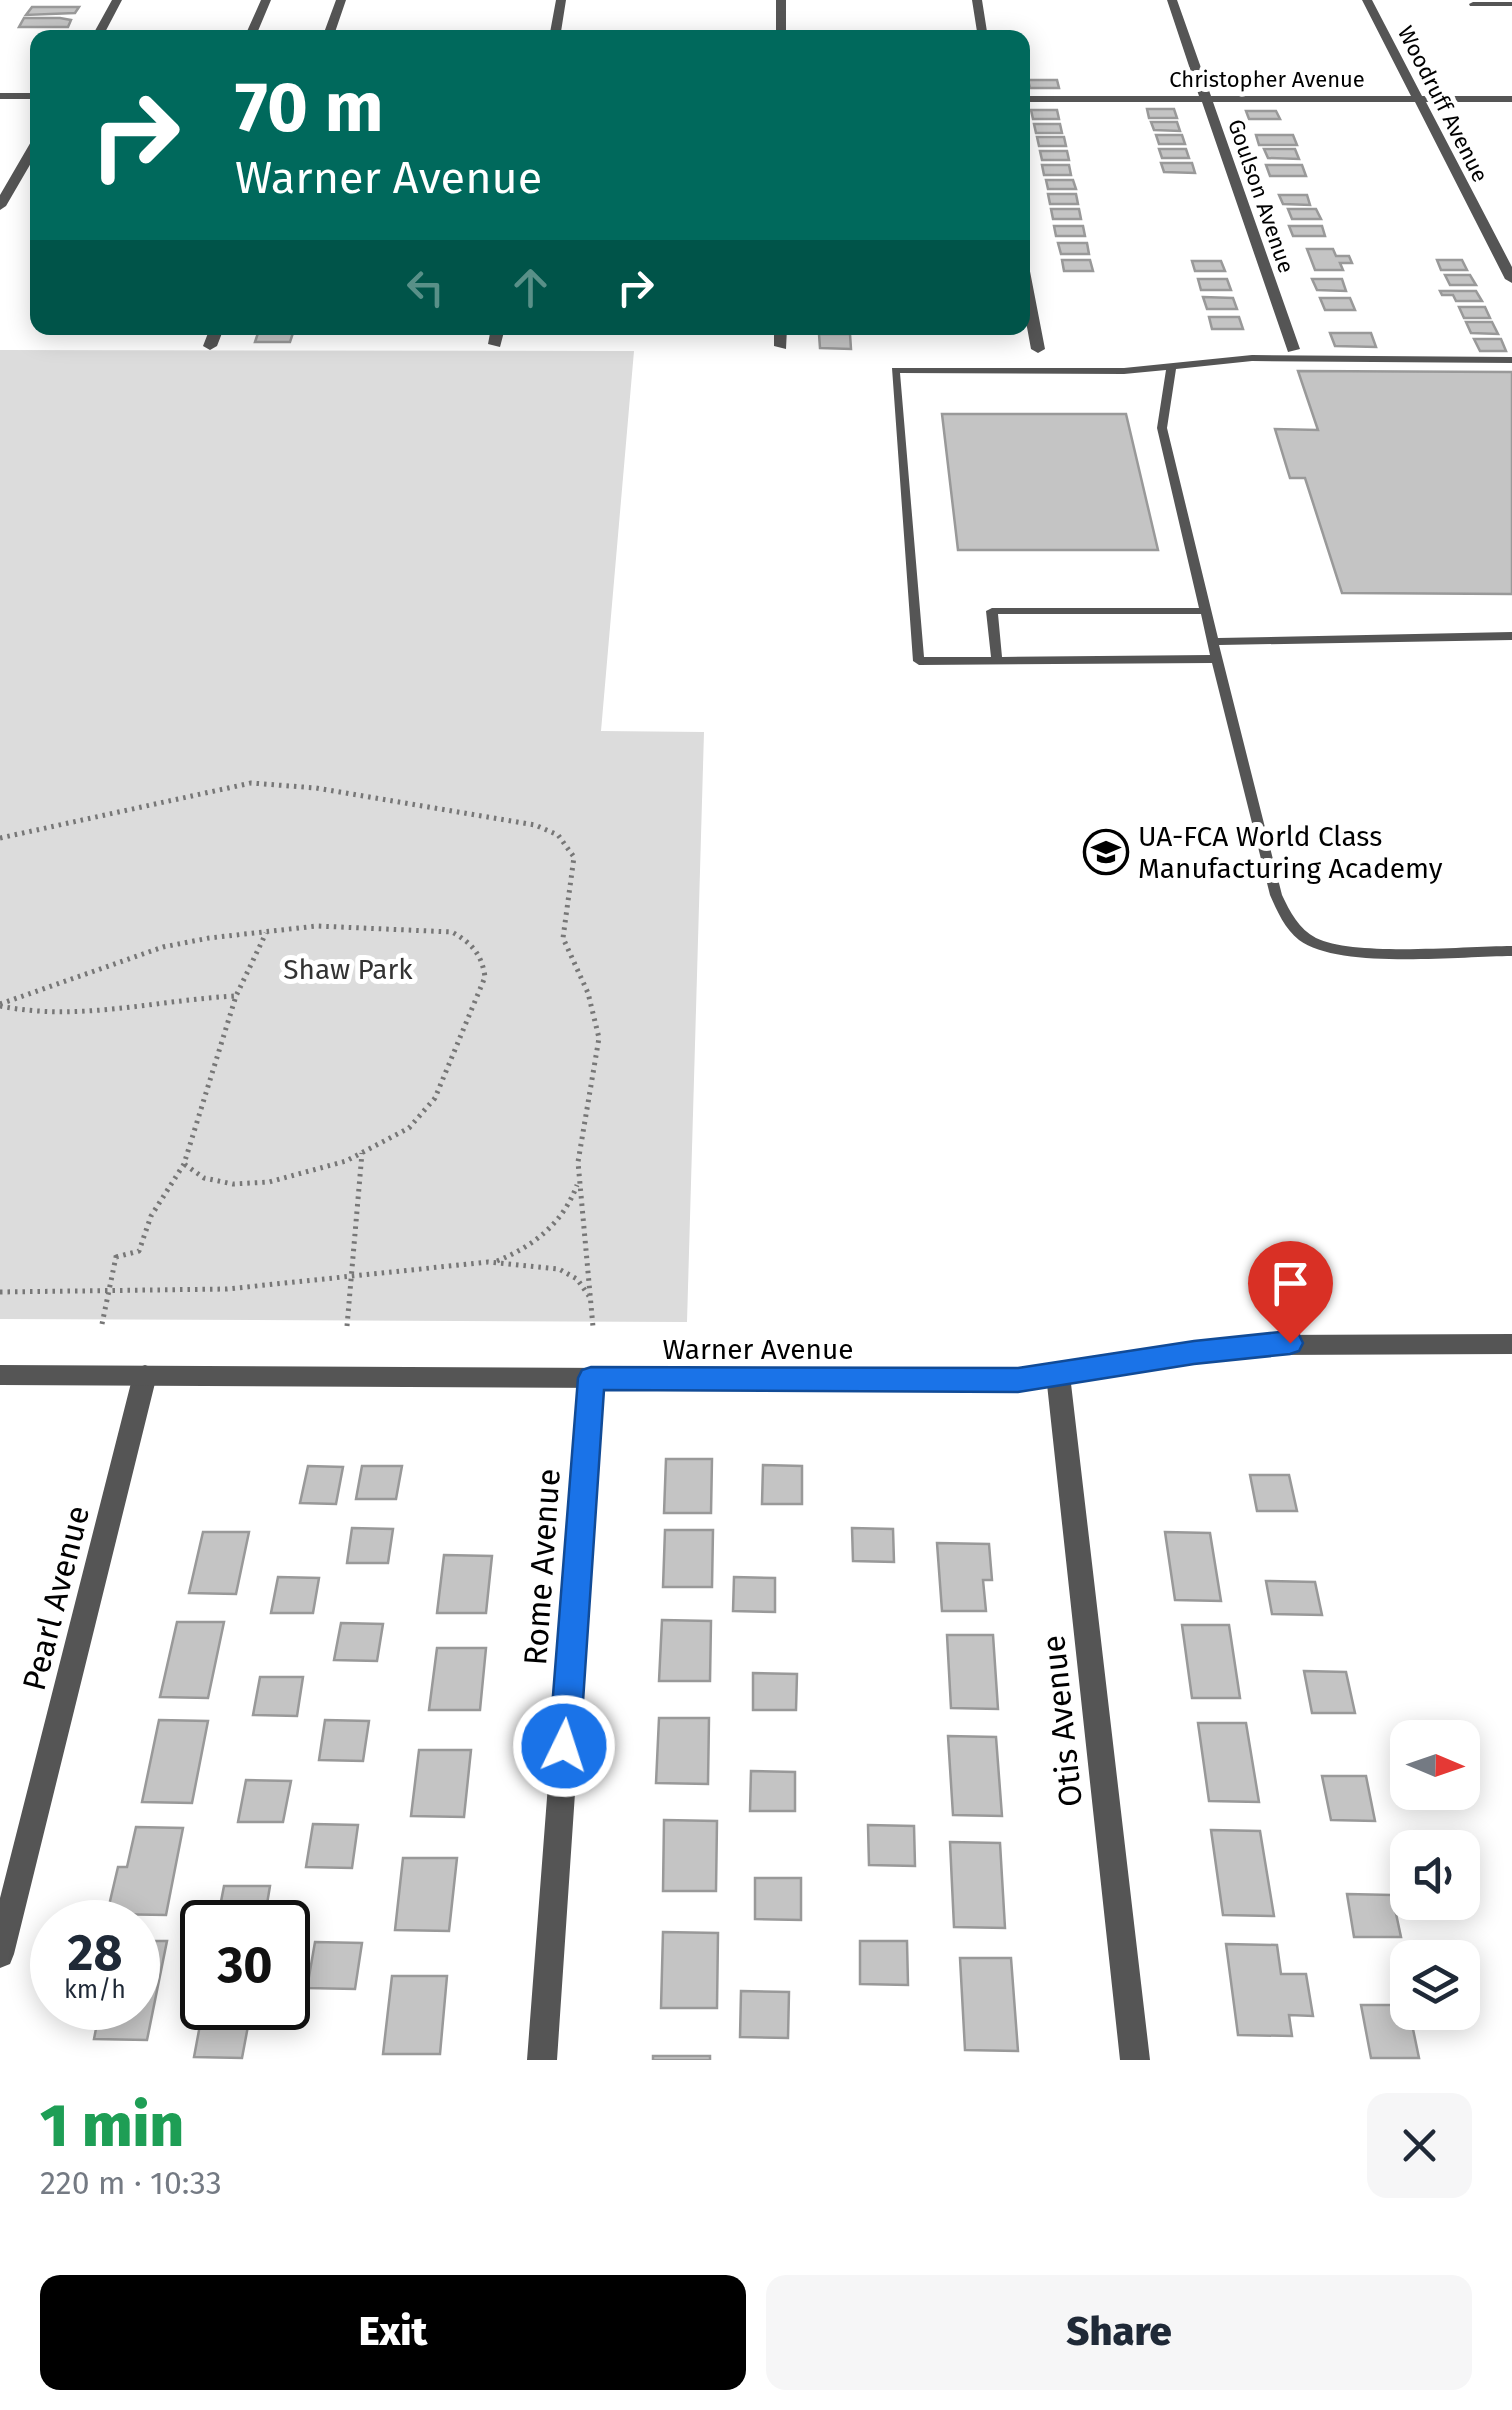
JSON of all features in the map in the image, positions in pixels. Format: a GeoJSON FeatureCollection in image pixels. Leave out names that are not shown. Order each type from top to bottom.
{"type":"FeatureCollection","features":[{"type":"Feature","properties":{"kind":"street"},"geometry":{"type":"LineString","coordinates":[[100,30],[117,0]]}},
{"type":"Feature","properties":{"kind":"street"},"geometry":{"type":"LineString","coordinates":[[253,30],[266,0]]}},
{"type":"Feature","properties":{"kind":"street"},"geometry":{"type":"LineString","coordinates":[[330,30],[341,0]]}},
{"type":"Feature","properties":{"kind":"street"},"geometry":{"type":"LineString","coordinates":[[555,30],[561,0]]}},
{"type":"Feature","properties":{"kind":"street"},"geometry":{"type":"LineString","coordinates":[[780,30],[781,0]]}},
{"type":"Feature","properties":{"kind":"street"},"geometry":{"type":"LineString","coordinates":[[977,0],[983,30]]}},
{"type":"Feature","properties":{"kind":"street","name":"Goulson Avenue"},"geometry":{"type":"LineString","coordinates":[[1172,0],[1293,349]]}},
{"type":"Feature","properties":{"kind":"street","name":"Woodruff Avenue"},"geometry":{"type":"LineString","coordinates":[[1367,0],[1512,279]]}},
{"type":"Feature","properties":{"kind":"street"},"geometry":{"type":"LineString","coordinates":[[0,96],[30,96]]}},
{"type":"Feature","properties":{"kind":"street","name":"Christopher Avenue"},"geometry":{"type":"LineString","coordinates":[[1030,99],[1512,99]]}},
{"type":"Feature","properties":{"kind":"street"},"geometry":{"type":"LineString","coordinates":[[0,206],[30,154]]}},
{"type":"Feature","properties":{"kind":"street"},"geometry":{"type":"LineString","coordinates":[[1030,305],[1038,349]]}},
{"type":"Feature","properties":{"kind":"street"},"geometry":{"type":"LineString","coordinates":[[210,346],[214,335]]}},
{"type":"Feature","properties":{"kind":"street"},"geometry":{"type":"LineString","coordinates":[[495,344],[497,335]]}},
{"type":"Feature","properties":{"kind":"street"},"geometry":{"type":"LineString","coordinates":[[780,335],[780,346]]}},
{"type":"Feature","properties":{"kind":"street","name":"Warner Avenue"},"geometry":{"type":"LineString","coordinates":[[0,1375],[1018,1380],[1251,1345],[1512,1344]]}},
{"type":"Feature","properties":{"kind":"street","name":"Otis Avenue"},"geometry":{"type":"LineString","coordinates":[[1058,1375],[1135,2060]]}},
{"type":"Feature","properties":{"kind":"street","name":"Pearl Avenue"},"geometry":{"type":"LineString","coordinates":[[0,1954],[145,1376]]}},
{"type":"Feature","properties":{"kind":"street","name":"Rome Avenue"},"geometry":{"type":"LineString","coordinates":[[542,2060],[591,1378]]}},
{"type":"Feature","properties":{"kind":"lane"},"geometry":{"type":"LineString","coordinates":[[1473,4],[1512,4]]}},
{"type":"Feature","properties":{"kind":"lane"},"geometry":{"type":"LineString","coordinates":[[1217,659],[919,661],[895,370],[1124,371],[1252,358],[1512,360]]}},
{"type":"Feature","properties":{"kind":"lane"},"geometry":{"type":"LineString","coordinates":[[1171,367],[1162,428],[1276,896],[1284,913],[1302,936],[1327,948],[1512,950]]}},
{"type":"Feature","properties":{"kind":"lane"},"geometry":{"type":"LineString","coordinates":[[997,661],[992,611],[1206,611]]}},
{"type":"Feature","properties":{"kind":"lane"},"geometry":{"type":"LineString","coordinates":[[1213,642],[1512,636]]}},
{"type":"Feature","properties":{"kind":"path"},"geometry":{"type":"LineString","coordinates":[[0,838],[251,783],[305,786],[548,829],[566,842],[574,857],[563,917],[564,938],[588,993],[599,1038],[581,1127],[578,1182],[594,1327]]}},
{"type":"Feature","properties":{"kind":"path"},"geometry":{"type":"LineString","coordinates":[[0,1005],[163,947],[330,925],[429,928],[459,935],[485,963],[485,978],[428,1109],[410,1126],[362,1153],[304,1173],[244,1185],[204,1180],[184,1164]]}},
{"type":"Feature","properties":{"kind":"path"},"geometry":{"type":"LineString","coordinates":[[102,1324],[116,1254],[138,1252],[151,1216],[184,1164],[236,996],[266,933]]}},
{"type":"Feature","properties":{"kind":"path"},"geometry":{"type":"LineString","coordinates":[[0,1005],[26,1012],[72,1012],[178,998],[236,996]]}},
{"type":"Feature","properties":{"kind":"path"},"geometry":{"type":"LineString","coordinates":[[347,1326],[352,1277],[350,1252],[363,1183],[362,1153]]}},
{"type":"Feature","properties":{"kind":"path"},"geometry":{"type":"LineString","coordinates":[[0,1292],[227,1289],[488,1262],[514,1254],[540,1237],[563,1213],[578,1182]]}},
{"type":"Feature","properties":{"kind":"path"},"geometry":{"type":"LineString","coordinates":[[488,1262],[558,1269],[577,1279],[592,1303]]}},
{"type":"Feature","properties":{"kind":"green space","name":"Shaw Park"},"geometry":{"type":"Polygon","coordinates":[[[0,350],[634,351],[601,731],[704,732],[687,1322],[0,1319],[0,350]]]}},
{"type":"Feature","properties":{"kind":"building"},"geometry":{"type":"Polygon","coordinates":[[[32,7],[79,7],[75,13],[26,15],[32,7]]]}},
{"type":"Feature","properties":{"kind":"building"},"geometry":{"type":"Polygon","coordinates":[[[24,18],[71,20],[68,27],[19,27],[24,18]]]}},
{"type":"Feature","properties":{"kind":"building"},"geometry":{"type":"Polygon","coordinates":[[[1030,80],[1057,80],[1059,88],[1030,88],[1030,80]]]}},
{"type":"Feature","properties":{"kind":"building"},"geometry":{"type":"Polygon","coordinates":[[[1147,109],[1174,109],[1177,118],[1149,118],[1147,109]]]}},
{"type":"Feature","properties":{"kind":"building"},"geometry":{"type":"Polygon","coordinates":[[[1031,110],[1057,110],[1059,119],[1033,119],[1031,110]]]}},
{"type":"Feature","properties":{"kind":"building"},"geometry":{"type":"Polygon","coordinates":[[[1246,111],[1276,111],[1280,119],[1249,119],[1246,111]]]}},
{"type":"Feature","properties":{"kind":"building"},"geometry":{"type":"Polygon","coordinates":[[[1151,122],[1177,122],[1180,131],[1154,130],[1151,122]]]}},
{"type":"Feature","properties":{"kind":"building"},"geometry":{"type":"Polygon","coordinates":[[[1034,124],[1060,124],[1062,133],[1036,133],[1034,124]]]}},
{"type":"Feature","properties":{"kind":"building"},"geometry":{"type":"Polygon","coordinates":[[[1156,135],[1182,135],[1185,144],[1159,144],[1156,135]]]}},
{"type":"Feature","properties":{"kind":"building"},"geometry":{"type":"Polygon","coordinates":[[[1256,135],[1293,135],[1297,145],[1259,145],[1256,135]]]}},
{"type":"Feature","properties":{"kind":"building"},"geometry":{"type":"Polygon","coordinates":[[[1037,137],[1064,137],[1066,146],[1039,146],[1037,137]]]}},
{"type":"Feature","properties":{"kind":"building"},"geometry":{"type":"Polygon","coordinates":[[[1159,149],[1186,149],[1189,158],[1162,158],[1159,149]]]}},
{"type":"Feature","properties":{"kind":"building"},"geometry":{"type":"Polygon","coordinates":[[[1264,149],[1295,149],[1299,159],[1268,158],[1264,149]]]}},
{"type":"Feature","properties":{"kind":"building"},"geometry":{"type":"Polygon","coordinates":[[[1040,151],[1067,151],[1069,160],[1042,160],[1040,151]]]}},
{"type":"Feature","properties":{"kind":"building"},"geometry":{"type":"Polygon","coordinates":[[[1161,163],[1192,163],[1195,173],[1164,172],[1161,163]]]}},
{"type":"Feature","properties":{"kind":"building"},"geometry":{"type":"Polygon","coordinates":[[[1042,165],[1069,165],[1071,175],[1044,175],[1042,165]]]}},
{"type":"Feature","properties":{"kind":"building"},"geometry":{"type":"Polygon","coordinates":[[[1266,165],[1302,165],[1306,176],[1270,176],[1266,165]]]}},
{"type":"Feature","properties":{"kind":"building"},"geometry":{"type":"Polygon","coordinates":[[[1046,180],[1073,180],[1076,189],[1048,189],[1046,180]]]}},
{"type":"Feature","properties":{"kind":"building"},"geometry":{"type":"Polygon","coordinates":[[[1048,194],[1076,194],[1078,204],[1050,204],[1048,194]]]}},
{"type":"Feature","properties":{"kind":"building"},"geometry":{"type":"Polygon","coordinates":[[[1279,195],[1307,195],[1310,205],[1283,204],[1279,195]]]}},
{"type":"Feature","properties":{"kind":"building"},"geometry":{"type":"Polygon","coordinates":[[[1051,209],[1079,209],[1081,219],[1053,219],[1051,209]]]}},
{"type":"Feature","properties":{"kind":"building"},"geometry":{"type":"Polygon","coordinates":[[[1288,209],[1316,209],[1321,219],[1292,219],[1288,209]]]}},
{"type":"Feature","properties":{"kind":"building"},"geometry":{"type":"Polygon","coordinates":[[[1054,226],[1083,226],[1085,236],[1056,236],[1054,226]]]}},
{"type":"Feature","properties":{"kind":"building"},"geometry":{"type":"Polygon","coordinates":[[[1289,226],[1322,226],[1325,236],[1293,236],[1289,226]]]}},
{"type":"Feature","properties":{"kind":"building"},"geometry":{"type":"Polygon","coordinates":[[[1058,243],[1087,243],[1089,254],[1061,254],[1058,243]]]}},
{"type":"Feature","properties":{"kind":"building"},"geometry":{"type":"Polygon","coordinates":[[[1307,249],[1333,249],[1336,256],[1349,256],[1352,263],[1340,263],[1343,270],[1315,270],[1307,249]]]}},
{"type":"Feature","properties":{"kind":"building"},"geometry":{"type":"Polygon","coordinates":[[[1062,260],[1090,260],[1093,271],[1064,271],[1062,260]]]}},
{"type":"Feature","properties":{"kind":"building"},"geometry":{"type":"Polygon","coordinates":[[[1437,260],[1462,260],[1467,270],[1441,270],[1437,260]]]}},
{"type":"Feature","properties":{"kind":"building"},"geometry":{"type":"Polygon","coordinates":[[[1192,261],[1221,261],[1225,271],[1195,271],[1192,261]]]}},
{"type":"Feature","properties":{"kind":"building"},"geometry":{"type":"Polygon","coordinates":[[[1445,275],[1470,275],[1476,285],[1450,285],[1445,275]]]}},
{"type":"Feature","properties":{"kind":"building"},"geometry":{"type":"Polygon","coordinates":[[[1198,279],[1227,279],[1231,290],[1201,290],[1198,279]]]}},
{"type":"Feature","properties":{"kind":"building"},"geometry":{"type":"Polygon","coordinates":[[[1312,279],[1342,279],[1346,291],[1317,290],[1312,279]]]}},
{"type":"Feature","properties":{"kind":"building"},"geometry":{"type":"Polygon","coordinates":[[[1440,291],[1476,291],[1482,301],[1456,301],[1453,295],[1442,295],[1440,291]]]}},
{"type":"Feature","properties":{"kind":"building"},"geometry":{"type":"Polygon","coordinates":[[[1203,297],[1233,298],[1237,309],[1207,309],[1203,297]]]}},
{"type":"Feature","properties":{"kind":"building"},"geometry":{"type":"Polygon","coordinates":[[[1320,298],[1350,298],[1355,310],[1325,310],[1320,298]]]}},
{"type":"Feature","properties":{"kind":"building"},"geometry":{"type":"Polygon","coordinates":[[[1459,307],[1485,307],[1490,318],[1464,318],[1459,307]]]}},
{"type":"Feature","properties":{"kind":"building"},"geometry":{"type":"Polygon","coordinates":[[[1209,317],[1239,317],[1243,329],[1212,329],[1209,317]]]}},
{"type":"Feature","properties":{"kind":"building"},"geometry":{"type":"Polygon","coordinates":[[[1466,322],[1492,322],[1498,334],[1471,333],[1466,322]]]}},
{"type":"Feature","properties":{"kind":"building"},"geometry":{"type":"Polygon","coordinates":[[[1330,333],[1371,333],[1376,347],[1335,346],[1330,333]]]}},
{"type":"Feature","properties":{"kind":"building"},"geometry":{"type":"Polygon","coordinates":[[[257,335],[292,335],[290,342],[255,342],[257,335]]]}},
{"type":"Feature","properties":{"kind":"building"},"geometry":{"type":"Polygon","coordinates":[[[819,335],[850,335],[851,349],[820,348],[819,335]]]}},
{"type":"Feature","properties":{"kind":"building"},"geometry":{"type":"Polygon","coordinates":[[[1474,339],[1501,339],[1506,351],[1480,351],[1474,339]]]}},
{"type":"Feature","properties":{"kind":"building"},"geometry":{"type":"Polygon","coordinates":[[[1298,371],[1512,372],[1512,594],[1342,593],[1305,478],[1290,478],[1275,429],[1318,430],[1298,371]]]}},
{"type":"Feature","properties":{"kind":"building"},"geometry":{"type":"Polygon","coordinates":[[[942,414],[1126,414],[1158,550],[958,550],[942,414]]]}},
{"type":"Feature","properties":{"kind":"building"},"geometry":{"type":"Polygon","coordinates":[[[666,1459],[712,1459],[711,1513],[664,1513],[666,1459]]]}},
{"type":"Feature","properties":{"kind":"building"},"geometry":{"type":"Polygon","coordinates":[[[763,1465],[802,1466],[802,1504],[762,1504],[763,1465]]]}},
{"type":"Feature","properties":{"kind":"building"},"geometry":{"type":"Polygon","coordinates":[[[308,1466],[343,1467],[336,1504],[300,1503],[308,1466]]]}},
{"type":"Feature","properties":{"kind":"building"},"geometry":{"type":"Polygon","coordinates":[[[362,1466],[402,1466],[396,1499],[356,1499],[362,1466]]]}},
{"type":"Feature","properties":{"kind":"building"},"geometry":{"type":"Polygon","coordinates":[[[1250,1475],[1289,1475],[1297,1511],[1257,1511],[1250,1475]]]}},
{"type":"Feature","properties":{"kind":"building"},"geometry":{"type":"Polygon","coordinates":[[[352,1528],[393,1529],[388,1563],[347,1563],[352,1528]]]}},
{"type":"Feature","properties":{"kind":"building"},"geometry":{"type":"Polygon","coordinates":[[[852,1528],[893,1529],[894,1562],[853,1561],[852,1528]]]}},
{"type":"Feature","properties":{"kind":"building"},"geometry":{"type":"Polygon","coordinates":[[[665,1530],[713,1530],[712,1587],[663,1587],[665,1530]]]}},
{"type":"Feature","properties":{"kind":"building"},"geometry":{"type":"Polygon","coordinates":[[[203,1532],[249,1532],[236,1594],[189,1593],[203,1532]]]}},
{"type":"Feature","properties":{"kind":"building"},"geometry":{"type":"Polygon","coordinates":[[[1165,1532],[1210,1533],[1221,1601],[1175,1600],[1165,1532]]]}},
{"type":"Feature","properties":{"kind":"building"},"geometry":{"type":"Polygon","coordinates":[[[937,1543],[989,1544],[992,1580],[983,1580],[986,1611],[942,1611],[937,1543]]]}},
{"type":"Feature","properties":{"kind":"building"},"geometry":{"type":"Polygon","coordinates":[[[444,1555],[492,1556],[486,1613],[437,1613],[444,1555]]]}},
{"type":"Feature","properties":{"kind":"building"},"geometry":{"type":"Polygon","coordinates":[[[278,1577],[319,1578],[313,1613],[271,1613],[278,1577]]]}},
{"type":"Feature","properties":{"kind":"building"},"geometry":{"type":"Polygon","coordinates":[[[734,1577],[775,1578],[775,1612],[733,1611],[734,1577]]]}},
{"type":"Feature","properties":{"kind":"building"},"geometry":{"type":"Polygon","coordinates":[[[1266,1581],[1315,1582],[1322,1615],[1272,1614],[1266,1581]]]}},
{"type":"Feature","properties":{"kind":"building"},"geometry":{"type":"Polygon","coordinates":[[[662,1620],[711,1621],[710,1681],[659,1681],[662,1620]]]}},
{"type":"Feature","properties":{"kind":"building"},"geometry":{"type":"Polygon","coordinates":[[[177,1622],[224,1622],[208,1698],[160,1697],[177,1622]]]}},
{"type":"Feature","properties":{"kind":"building"},"geometry":{"type":"Polygon","coordinates":[[[341,1623],[383,1624],[377,1661],[334,1660],[341,1623]]]}},
{"type":"Feature","properties":{"kind":"building"},"geometry":{"type":"Polygon","coordinates":[[[1182,1625],[1229,1625],[1240,1698],[1192,1698],[1182,1625]]]}},
{"type":"Feature","properties":{"kind":"building"},"geometry":{"type":"Polygon","coordinates":[[[947,1635],[993,1635],[998,1709],[951,1708],[947,1635]]]}},
{"type":"Feature","properties":{"kind":"building"},"geometry":{"type":"Polygon","coordinates":[[[437,1648],[486,1648],[480,1710],[429,1710],[437,1648]]]}},
{"type":"Feature","properties":{"kind":"building"},"geometry":{"type":"Polygon","coordinates":[[[1304,1671],[1346,1672],[1355,1713],[1312,1713],[1304,1671]]]}},
{"type":"Feature","properties":{"kind":"building"},"geometry":{"type":"Polygon","coordinates":[[[753,1673],[797,1674],[796,1710],[753,1710],[753,1673]]]}},
{"type":"Feature","properties":{"kind":"building"},"geometry":{"type":"Polygon","coordinates":[[[260,1677],[303,1677],[297,1716],[253,1715],[260,1677]]]}},
{"type":"Feature","properties":{"kind":"building"},"geometry":{"type":"Polygon","coordinates":[[[659,1718],[709,1718],[708,1784],[656,1783],[659,1718]]]}},
{"type":"Feature","properties":{"kind":"building"},"geometry":{"type":"Polygon","coordinates":[[[159,1720],[208,1721],[192,1803],[142,1802],[159,1720]]]}},
{"type":"Feature","properties":{"kind":"building"},"geometry":{"type":"Polygon","coordinates":[[[325,1720],[369,1721],[363,1761],[319,1760],[325,1720]]]}},
{"type":"Feature","properties":{"kind":"building"},"geometry":{"type":"Polygon","coordinates":[[[1198,1723],[1246,1723],[1259,1802],[1209,1801],[1198,1723]]]}},
{"type":"Feature","properties":{"kind":"building"},"geometry":{"type":"Polygon","coordinates":[[[948,1736],[996,1737],[1002,1816],[953,1815],[948,1736]]]}},
{"type":"Feature","properties":{"kind":"building"},"geometry":{"type":"Polygon","coordinates":[[[419,1750],[471,1750],[464,1817],[411,1816],[419,1750]]]}},
{"type":"Feature","properties":{"kind":"building"},"geometry":{"type":"Polygon","coordinates":[[[751,1771],[795,1772],[795,1811],[750,1811],[751,1771]]]}},
{"type":"Feature","properties":{"kind":"building"},"geometry":{"type":"Polygon","coordinates":[[[1322,1776],[1366,1776],[1375,1821],[1331,1820],[1322,1776]]]}},
{"type":"Feature","properties":{"kind":"building"},"geometry":{"type":"Polygon","coordinates":[[[246,1780],[291,1781],[283,1822],[238,1822],[246,1780]]]}},
{"type":"Feature","properties":{"kind":"building"},"geometry":{"type":"Polygon","coordinates":[[[664,1820],[717,1821],[716,1891],[663,1891],[664,1820]]]}},
{"type":"Feature","properties":{"kind":"building"},"geometry":{"type":"Polygon","coordinates":[[[313,1824],[358,1825],[352,1868],[306,1867],[313,1824]]]}},
{"type":"Feature","properties":{"kind":"building"},"geometry":{"type":"Polygon","coordinates":[[[868,1825],[914,1826],[915,1866],[869,1865],[868,1825]]]}},
{"type":"Feature","properties":{"kind":"building"},"geometry":{"type":"Polygon","coordinates":[[[136,1827],[183,1828],[166,1915],[160,1915],[160,1900],[110,1900],[118,1867],[127,1867],[136,1827]]]}},
{"type":"Feature","properties":{"kind":"building"},"geometry":{"type":"Polygon","coordinates":[[[1211,1830],[1260,1831],[1274,1916],[1223,1915],[1211,1830]]]}},
{"type":"Feature","properties":{"kind":"building"},"geometry":{"type":"Polygon","coordinates":[[[950,1842],[1000,1843],[1005,1928],[954,1927],[950,1842]]]}},
{"type":"Feature","properties":{"kind":"building"},"geometry":{"type":"Polygon","coordinates":[[[403,1858],[457,1858],[449,1931],[395,1930],[403,1858]]]}},
{"type":"Feature","properties":{"kind":"building"},"geometry":{"type":"Polygon","coordinates":[[[755,1878],[801,1878],[801,1920],[755,1919],[755,1878]]]}},
{"type":"Feature","properties":{"kind":"building"},"geometry":{"type":"Polygon","coordinates":[[[224,1886],[270,1886],[268,1900],[221,1900],[224,1886]]]}},
{"type":"Feature","properties":{"kind":"building"},"geometry":{"type":"Polygon","coordinates":[[[1347,1894],[1390,1895],[1390,1920],[1397,1920],[1401,1937],[1354,1937],[1347,1894]]]}},
{"type":"Feature","properties":{"kind":"building"},"geometry":{"type":"Polygon","coordinates":[[[663,1932],[718,1933],[717,2008],[661,2008],[663,1932]]]}},
{"type":"Feature","properties":{"kind":"building"},"geometry":{"type":"Polygon","coordinates":[[[160,1941],[167,1941],[160,1976],[160,1941]]]}},
{"type":"Feature","properties":{"kind":"building"},"geometry":{"type":"Polygon","coordinates":[[[860,1941],[907,1941],[908,1985],[860,1984],[860,1941]]]}},
{"type":"Feature","properties":{"kind":"building"},"geometry":{"type":"Polygon","coordinates":[[[315,1942],[362,1943],[355,1989],[310,1988],[315,1942]]]}},
{"type":"Feature","properties":{"kind":"building"},"geometry":{"type":"Polygon","coordinates":[[[1226,1944],[1277,1945],[1281,1974],[1306,1974],[1313,2016],[1289,2015],[1292,2036],[1238,2035],[1226,1944]]]}},
{"type":"Feature","properties":{"kind":"building"},"geometry":{"type":"Polygon","coordinates":[[[960,1958],[1011,1958],[1018,2051],[965,2050],[960,1958]]]}},
{"type":"Feature","properties":{"kind":"building"},"geometry":{"type":"Polygon","coordinates":[[[392,1976],[447,1976],[440,2054],[383,2054],[392,1976]]]}},
{"type":"Feature","properties":{"kind":"building"},"geometry":{"type":"Polygon","coordinates":[[[741,1991],[789,1992],[788,2038],[740,2037],[741,1991]]]}},
{"type":"Feature","properties":{"kind":"building"},"geometry":{"type":"Polygon","coordinates":[[[1361,2005],[1390,2005],[1390,2030],[1413,2030],[1419,2058],[1371,2058],[1361,2005]]]}},
{"type":"Feature","properties":{"kind":"building"},"geometry":{"type":"Polygon","coordinates":[[[96,2030],[149,2030],[147,2040],[94,2039],[96,2030]]]}},
{"type":"Feature","properties":{"kind":"building"},"geometry":{"type":"Polygon","coordinates":[[[199,2030],[247,2030],[242,2058],[194,2057],[199,2030]]]}},
{"type":"Feature","properties":{"kind":"building"},"geometry":{"type":"Polygon","coordinates":[[[653,2056],[710,2056],[710,2060],[653,2060],[653,2056]]]}},
{"type":"Feature","properties":{"kind":"place","name":"UA-FCA World Class Manufacturing Academy"},"geometry":{"type":"Point","coordinates":[1106,852]}},
{"type":"Feature","properties":{"kind":"route"},"geometry":{"type":"LineString","coordinates":[[564,1746],[591,1378],[1018,1380],[1194,1352],[1290,1343]]}}]}
